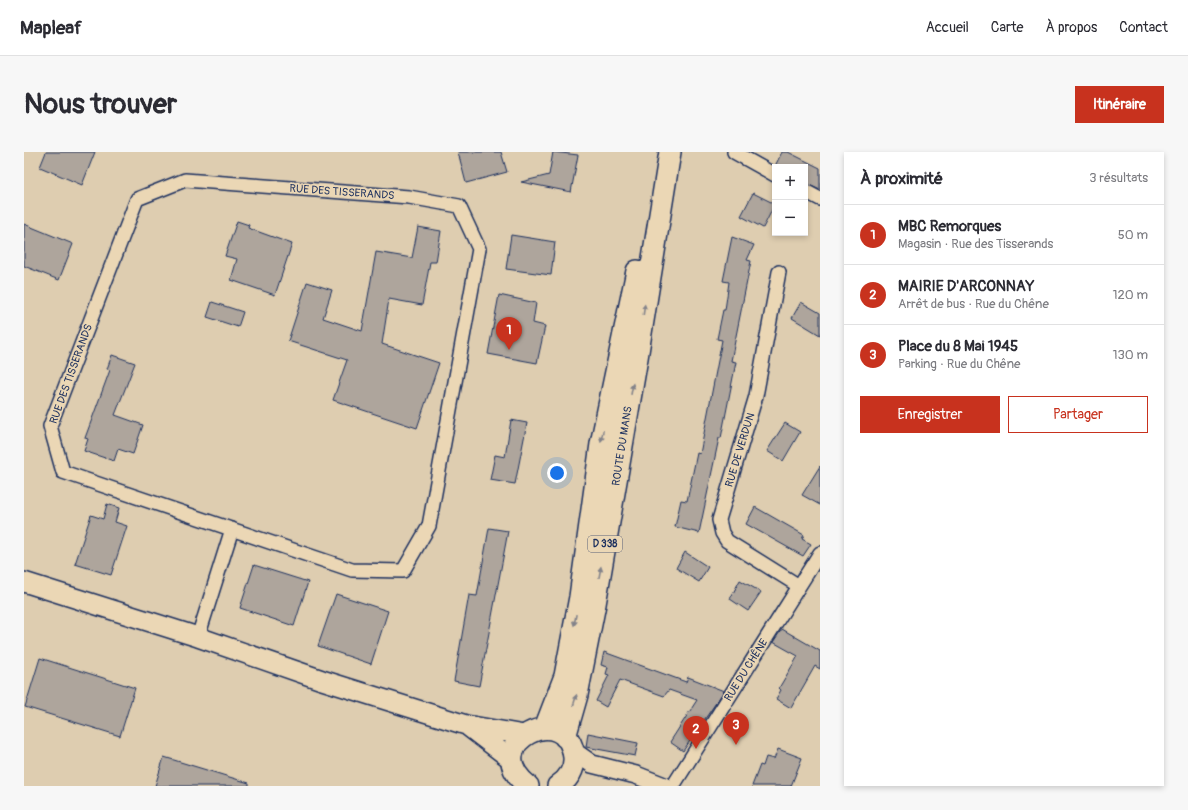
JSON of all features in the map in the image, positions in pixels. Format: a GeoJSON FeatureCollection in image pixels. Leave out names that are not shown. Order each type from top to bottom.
{"type":"FeatureCollection","features":[{"type":"Feature","properties":{"kind":"main road","name":"ROUTE DU MANS"},"geometry":{"type":"LineString","coordinates":[[545,728],[564,676],[580,597],[601,444],[652,196],[665,152]]}},
{"type":"Feature","properties":{"kind":"main road","name":"ROUTE DU MANS"},"geometry":{"type":"LineString","coordinates":[[563,782],[572,769],[574,759],[569,743],[637,358],[670,152]]}},
{"type":"Feature","properties":{"kind":"main road"},"geometry":{"type":"LineString","coordinates":[[24,582],[198,637],[322,680],[466,725],[524,735]]}},
{"type":"Feature","properties":{"kind":"main road"},"geometry":{"type":"LineString","coordinates":[[466,725],[512,760]]}},
{"type":"Feature","properties":{"kind":"main road"},"geometry":{"type":"LineString","coordinates":[[528,786],[520,780],[514,771],[512,760],[515,746],[524,735],[534,730],[545,728],[556,731],[569,743]]}},
{"type":"Feature","properties":{"kind":"street"},"geometry":{"type":"LineString","coordinates":[[734,152],[772,172]]}},
{"type":"Feature","properties":{"kind":"street","name":"RUE DES TISSERANDS"},"geometry":{"type":"LineString","coordinates":[[185,180],[409,197],[459,206],[479,249],[430,526],[403,571],[352,570],[232,529],[63,472],[60,464],[50,426],[137,199],[185,180]]}},
{"type":"Feature","properties":{"kind":"street"},"geometry":{"type":"LineString","coordinates":[[808,193],[820,199]]}},
{"type":"Feature","properties":{"kind":"street","name":"RUE DE VERDUN"},"geometry":{"type":"LineString","coordinates":[[779,272],[756,396],[720,520],[722,533],[727,541],[799,586]]}},
{"type":"Feature","properties":{"kind":"street"},"geometry":{"type":"LineString","coordinates":[[198,637],[232,529]]}},
{"type":"Feature","properties":{"kind":"street","name":"RUE DU CHÊNE"},"geometry":{"type":"LineString","coordinates":[[673,786],[820,553]]}},
{"type":"Feature","properties":{"kind":"street"},"geometry":{"type":"LineString","coordinates":[[569,743],[592,764],[636,775],[664,786]]}},
{"type":"Feature","properties":{"kind":"street"},"geometry":{"type":"LineString","coordinates":[[563,782],[592,764]]}},
{"type":"Feature","properties":{"kind":"building"},"geometry":{"type":"Polygon","coordinates":[[[46,152],[95,152],[82,185],[40,167],[46,152]]]}},
{"type":"Feature","properties":{"kind":"building"},"geometry":{"type":"Polygon","coordinates":[[[458,152],[501,152],[507,172],[466,183],[458,152]]]}},
{"type":"Feature","properties":{"kind":"building"},"geometry":{"type":"Polygon","coordinates":[[[553,152],[578,155],[571,192],[521,182],[549,175],[553,152]]]}},
{"type":"Feature","properties":{"kind":"building"},"geometry":{"type":"Polygon","coordinates":[[[782,152],[788,152],[820,168],[820,190],[808,184],[808,164],[776,164],[782,152]]]}},
{"type":"Feature","properties":{"kind":"building"},"geometry":{"type":"Polygon","coordinates":[[[753,193],[772,202],[772,210],[763,228],[741,216],[753,193]]]}},
{"type":"Feature","properties":{"kind":"building"},"geometry":{"type":"Polygon","coordinates":[[[237,221],[249,225],[248,228],[292,244],[275,295],[231,280],[237,259],[225,256],[237,221]]]}},
{"type":"Feature","properties":{"kind":"building"},"geometry":{"type":"Polygon","coordinates":[[[24,224],[73,244],[59,280],[24,266],[24,224]]]}},
{"type":"Feature","properties":{"kind":"building"},"geometry":{"type":"Polygon","coordinates":[[[418,227],[441,231],[436,262],[430,262],[422,305],[389,299],[382,344],[439,363],[417,428],[333,400],[347,360],[288,341],[307,282],[332,290],[323,318],[362,331],[376,252],[412,258],[418,227]]]}},
{"type":"Feature","properties":{"kind":"building"},"geometry":{"type":"Polygon","coordinates":[[[511,235],[555,242],[551,275],[506,269],[511,235]]]}},
{"type":"Feature","properties":{"kind":"building"},"geometry":{"type":"Polygon","coordinates":[[[732,237],[754,245],[747,260],[751,261],[731,361],[736,362],[721,438],[719,438],[699,533],[675,527],[681,500],[687,501],[697,453],[700,454],[722,340],[717,339],[723,310],[725,310],[729,282],[723,281],[732,237]]]}},
{"type":"Feature","properties":{"kind":"building"},"geometry":{"type":"Polygon","coordinates":[[[499,295],[536,303],[533,323],[545,326],[537,363],[488,354],[499,295]]]}},
{"type":"Feature","properties":{"kind":"building"},"geometry":{"type":"Polygon","coordinates":[[[212,302],[243,312],[238,327],[207,317],[212,302]]]}},
{"type":"Feature","properties":{"kind":"building"},"geometry":{"type":"Polygon","coordinates":[[[801,302],[820,313],[820,335],[792,318],[801,302]]]}},
{"type":"Feature","properties":{"kind":"building"},"geometry":{"type":"Polygon","coordinates":[[[112,355],[135,363],[115,415],[143,425],[133,454],[118,449],[114,461],[84,451],[88,439],[85,438],[110,370],[107,369],[112,355]]]}},
{"type":"Feature","properties":{"kind":"building"},"geometry":{"type":"Polygon","coordinates":[[[511,420],[527,423],[515,484],[490,480],[495,455],[505,457],[511,420]]]}},
{"type":"Feature","properties":{"kind":"building"},"geometry":{"type":"Polygon","coordinates":[[[785,423],[800,432],[783,461],[767,451],[785,423]]]}},
{"type":"Feature","properties":{"kind":"building"},"geometry":{"type":"Polygon","coordinates":[[[820,466],[820,505],[802,495],[820,466]]]}},
{"type":"Feature","properties":{"kind":"building"},"geometry":{"type":"Polygon","coordinates":[[[107,504],[119,508],[115,522],[127,526],[111,575],[75,564],[91,515],[103,519],[107,504]]]}},
{"type":"Feature","properties":{"kind":"building"},"geometry":{"type":"Polygon","coordinates":[[[755,507],[804,535],[802,539],[811,544],[803,556],[746,524],[755,507]]]}},
{"type":"Feature","properties":{"kind":"building"},"geometry":{"type":"Polygon","coordinates":[[[489,528],[508,531],[479,686],[454,681],[469,595],[477,596],[489,528]]]}},
{"type":"Feature","properties":{"kind":"building"},"geometry":{"type":"Polygon","coordinates":[[[685,552],[708,567],[699,582],[676,568],[685,552]]]}},
{"type":"Feature","properties":{"kind":"building"},"geometry":{"type":"Polygon","coordinates":[[[254,565],[308,582],[294,626],[240,608],[254,565]]]}},
{"type":"Feature","properties":{"kind":"building"},"geometry":{"type":"Polygon","coordinates":[[[740,580],[761,592],[748,611],[730,599],[740,580]]]}},
{"type":"Feature","properties":{"kind":"building"},"geometry":{"type":"Polygon","coordinates":[[[336,594],[388,611],[371,664],[318,646],[336,594]]]}},
{"type":"Feature","properties":{"kind":"building"},"geometry":{"type":"Polygon","coordinates":[[[782,629],[820,651],[820,669],[815,666],[791,708],[776,699],[781,690],[779,688],[798,656],[773,642],[782,629]]]}},
{"type":"Feature","properties":{"kind":"building"},"geometry":{"type":"Polygon","coordinates":[[[604,652],[686,682],[688,677],[724,691],[683,751],[670,742],[697,700],[669,690],[664,696],[620,680],[606,707],[596,701],[609,675],[606,674],[608,667],[601,665],[604,652]]]}},
{"type":"Feature","properties":{"kind":"building"},"geometry":{"type":"Polygon","coordinates":[[[40,658],[135,688],[120,736],[25,707],[40,658]]]}},
{"type":"Feature","properties":{"kind":"building"},"geometry":{"type":"Polygon","coordinates":[[[588,733],[638,743],[635,756],[586,747],[588,733]]]}},
{"type":"Feature","properties":{"kind":"building"},"geometry":{"type":"Polygon","coordinates":[[[778,749],[802,758],[791,786],[752,786],[760,765],[763,766],[766,757],[774,759],[778,749]]]}},
{"type":"Feature","properties":{"kind":"building"},"geometry":{"type":"Polygon","coordinates":[[[164,757],[249,783],[249,786],[155,786],[164,757]]]}},
{"type":"Feature","properties":{"kind":"place","name":"MBC Remorques"},"geometry":{"type":"Point","coordinates":[509,350]}},
{"type":"Feature","properties":{"kind":"place","name":"Place du 8 Mai 1945"},"geometry":{"type":"Point","coordinates":[736,745]}},
{"type":"Feature","properties":{"kind":"place","name":"MAIRIE D'ARCONNAY"},"geometry":{"type":"Point","coordinates":[696,749]}}]}
